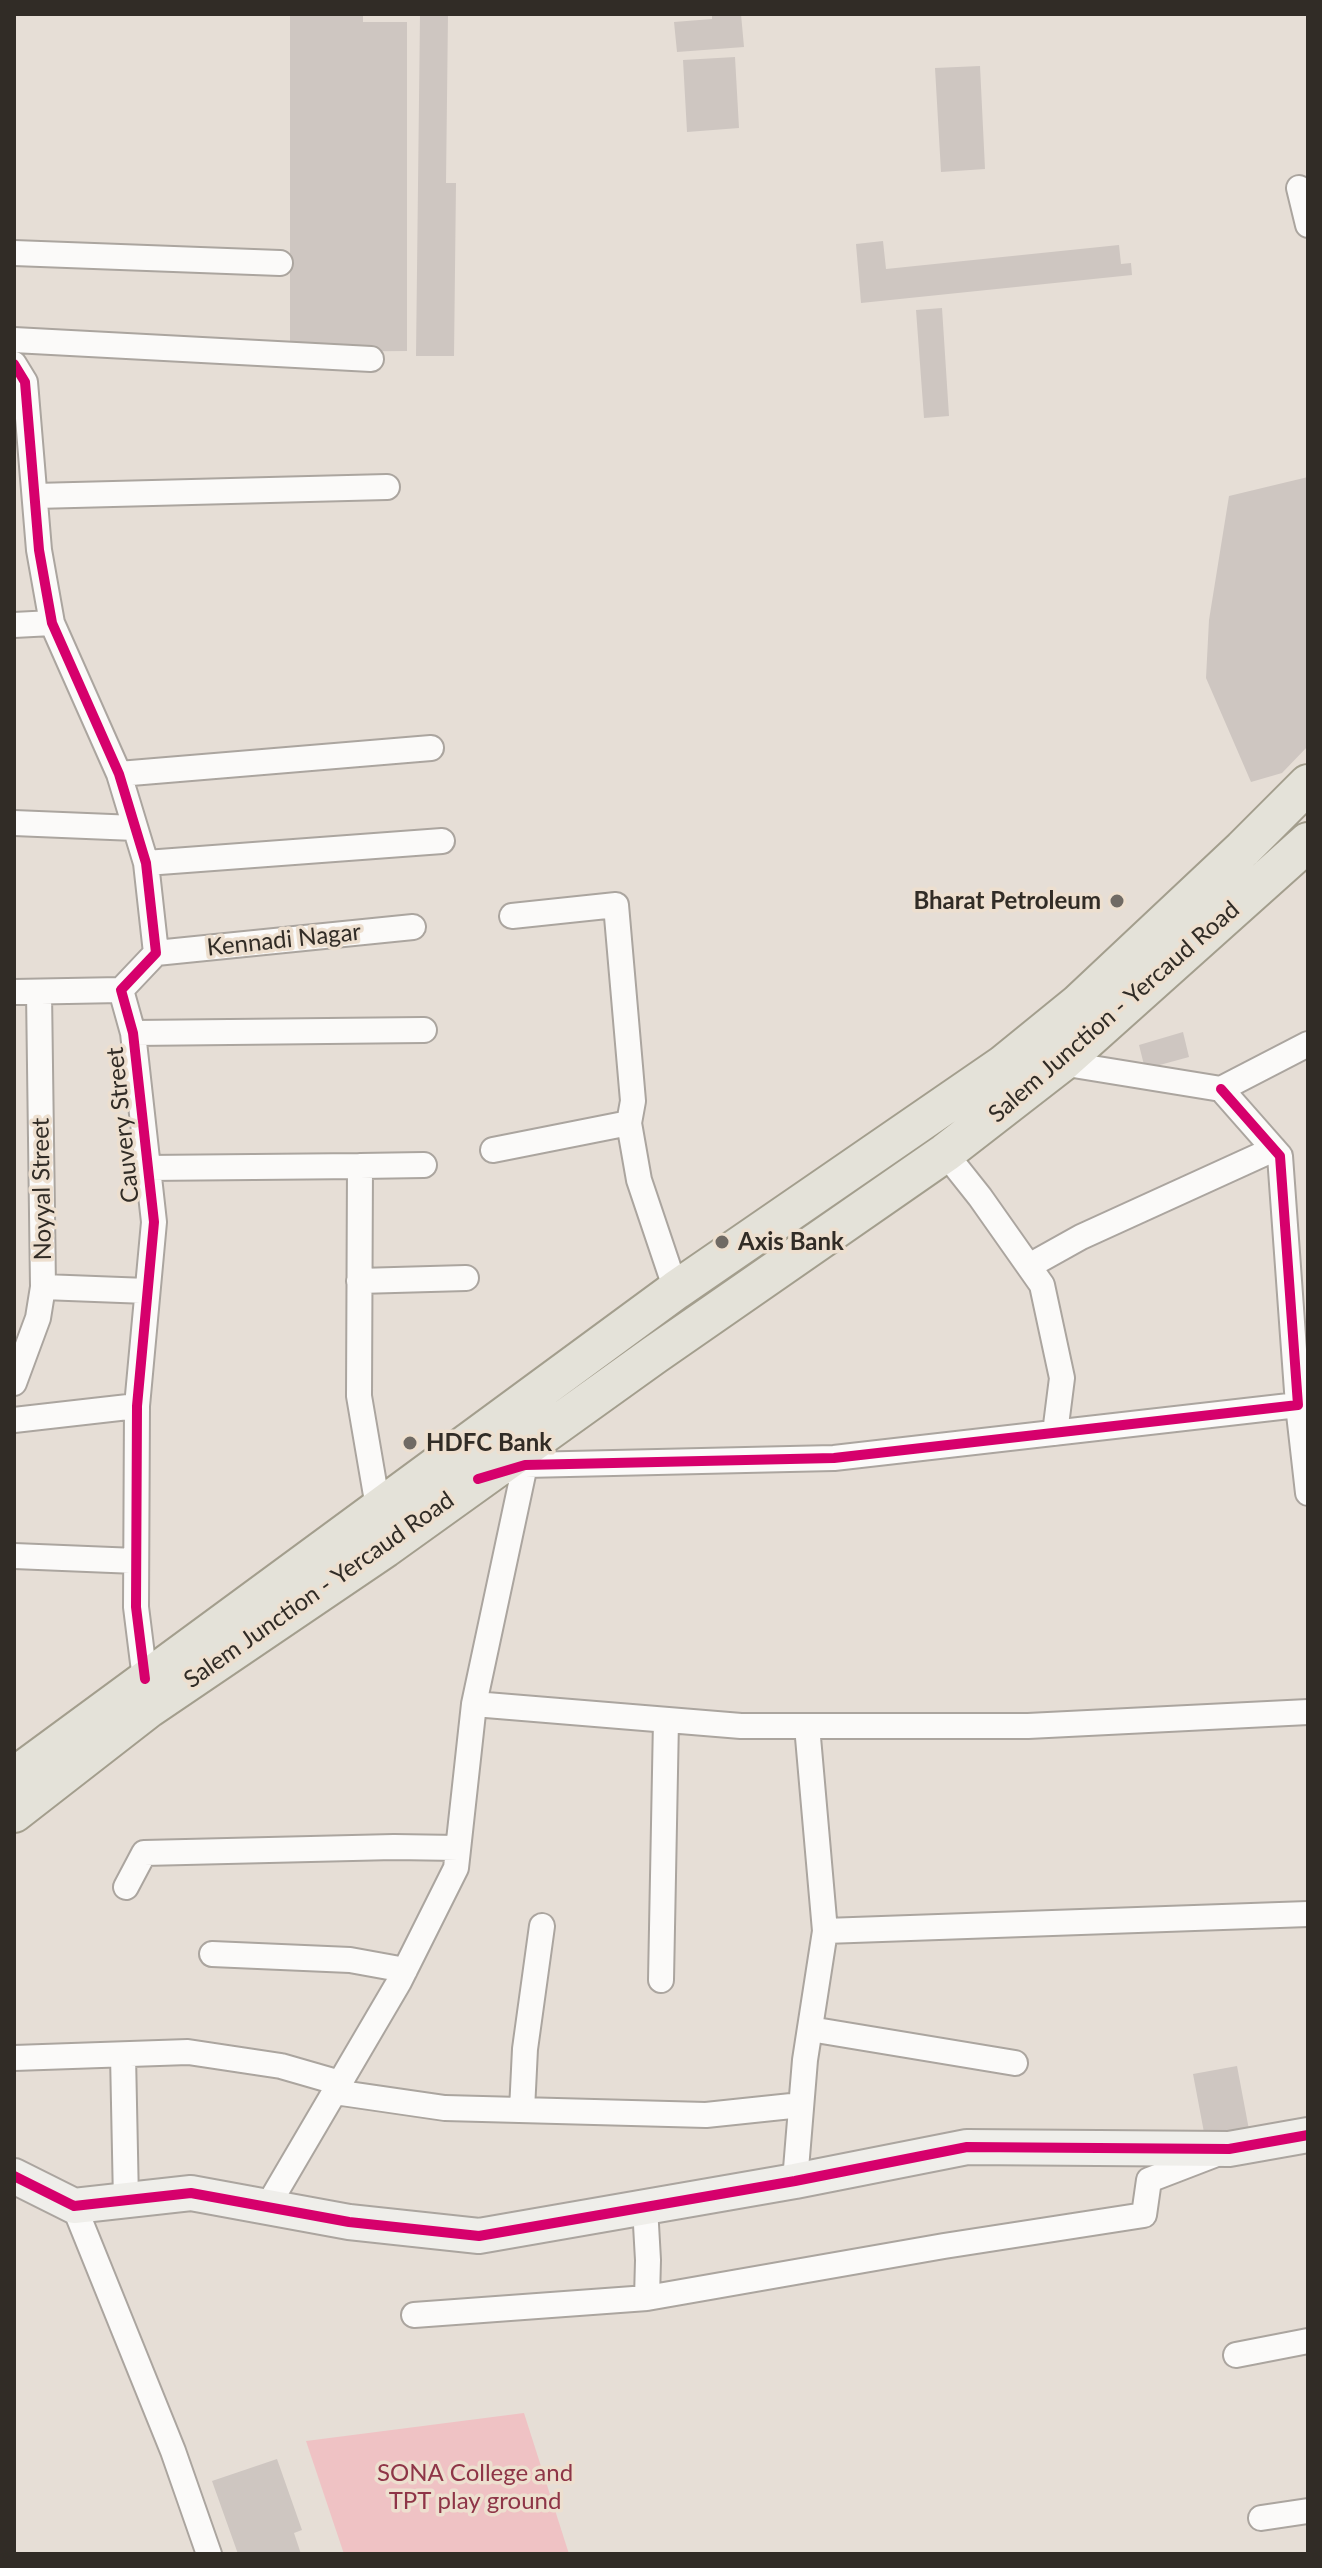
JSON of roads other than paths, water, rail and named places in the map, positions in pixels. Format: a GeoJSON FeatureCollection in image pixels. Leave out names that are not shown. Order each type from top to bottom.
{"type":"FeatureCollection","features":[{"type":"Feature","properties":{"kind":"main road"},"geometry":{"type":"LineString","coordinates":[[14,1777],[378,1507],[491,1464],[676,1290],[1003,1065],[1051,1049],[1078,1004],[1308,784]]}},
{"type":"Feature","properties":{"kind":"main road","name":"Salem Junction - Yercaud Road"},"geometry":{"type":"LineString","coordinates":[[14,1813],[149,1708],[385,1548],[491,1464],[945,1153],[1051,1049],[1308,842]]}},
{"type":"Feature","properties":{"kind":"street"},"geometry":{"type":"LineString","coordinates":[[1299,188],[1308,225]]}},
{"type":"Feature","properties":{"kind":"street"},"geometry":{"type":"LineString","coordinates":[[14,253],[280,263]]}},
{"type":"Feature","properties":{"kind":"street"},"geometry":{"type":"LineString","coordinates":[[14,340],[371,359]]}},
{"type":"Feature","properties":{"kind":"street"},"geometry":{"type":"LineString","coordinates":[[14,364],[25,382],[27,484],[52,623],[119,774],[146,863],[156,953],[121,990],[14,992]]}},
{"type":"Feature","properties":{"kind":"street"},"geometry":{"type":"LineString","coordinates":[[27,484],[387,487]]}},
{"type":"Feature","properties":{"kind":"street"},"geometry":{"type":"LineString","coordinates":[[14,625],[52,623]]}},
{"type":"Feature","properties":{"kind":"street"},"geometry":{"type":"LineString","coordinates":[[119,774],[431,748]]}},
{"type":"Feature","properties":{"kind":"street"},"geometry":{"type":"LineString","coordinates":[[14,823],[135,828]]}},
{"type":"Feature","properties":{"kind":"street"},"geometry":{"type":"LineString","coordinates":[[146,863],[442,841]]}},
{"type":"Feature","properties":{"kind":"street"},"geometry":{"type":"LineString","coordinates":[[512,916],[616,905],[633,1101],[629,1123],[639,1180],[676,1290]]}},
{"type":"Feature","properties":{"kind":"street","name":"Kennadi Nagar"},"geometry":{"type":"LineString","coordinates":[[156,953],[413,927]]}},
{"type":"Feature","properties":{"kind":"street","name":"Cauvery Street"},"geometry":{"type":"LineString","coordinates":[[121,990],[133,1033],[154,1222],[137,1406],[136,1607],[145,1679]]}},
{"type":"Feature","properties":{"kind":"street","name":"Noyyal Street"},"geometry":{"type":"LineString","coordinates":[[14,1383],[38,1318],[43,1287],[39,992]]}},
{"type":"Feature","properties":{"kind":"street"},"geometry":{"type":"LineString","coordinates":[[133,1033],[424,1030]]}},
{"type":"Feature","properties":{"kind":"street"},"geometry":{"type":"LineString","coordinates":[[1221,1089],[1308,1044]]}},
{"type":"Feature","properties":{"kind":"street"},"geometry":{"type":"LineString","coordinates":[[1051,1049],[1221,1089],[1280,1156],[1298,1405],[1308,1493]]}},
{"type":"Feature","properties":{"kind":"street"},"geometry":{"type":"LineString","coordinates":[[493,1150],[629,1123]]}},
{"type":"Feature","properties":{"kind":"street"},"geometry":{"type":"LineString","coordinates":[[1029,1266],[1081,1237],[1274,1149]]}},
{"type":"Feature","properties":{"kind":"street"},"geometry":{"type":"LineString","coordinates":[[945,1153],[1042,1285],[1062,1378],[1055,1433]]}},
{"type":"Feature","properties":{"kind":"street"},"geometry":{"type":"LineString","coordinates":[[147,1168],[424,1165]]}},
{"type":"Feature","properties":{"kind":"street"},"geometry":{"type":"LineString","coordinates":[[360,1166],[359,1396],[378,1507]]}},
{"type":"Feature","properties":{"kind":"street"},"geometry":{"type":"LineString","coordinates":[[359,1281],[466,1278]]}},
{"type":"Feature","properties":{"kind":"street"},"geometry":{"type":"LineString","coordinates":[[43,1287],[147,1291]]}},
{"type":"Feature","properties":{"kind":"street"},"geometry":{"type":"LineString","coordinates":[[267,2207],[405,1970],[456,1868],[474,1704],[491,1464],[834,1458],[1298,1405]]}},
{"type":"Feature","properties":{"kind":"street"},"geometry":{"type":"LineString","coordinates":[[14,1420],[137,1406]]}},
{"type":"Feature","properties":{"kind":"street"},"geometry":{"type":"LineString","coordinates":[[14,1556],[136,1561]]}},
{"type":"Feature","properties":{"kind":"street"},"geometry":{"type":"LineString","coordinates":[[474,1704],[741,1726],[1028,1726],[1308,1712]]}},
{"type":"Feature","properties":{"kind":"street"},"geometry":{"type":"LineString","coordinates":[[661,1980],[666,1720]]}},
{"type":"Feature","properties":{"kind":"street"},"geometry":{"type":"LineString","coordinates":[[795,2181],[810,2029],[825,1931],[807,1726]]}},
{"type":"Feature","properties":{"kind":"street"},"geometry":{"type":"LineString","coordinates":[[126,1887],[144,1853],[458,1848]]}},
{"type":"Feature","properties":{"kind":"street"},"geometry":{"type":"LineString","coordinates":[[825,1931],[1308,1914]]}},
{"type":"Feature","properties":{"kind":"street"},"geometry":{"type":"LineString","coordinates":[[522,2110],[525,2049],[542,1926]]}},
{"type":"Feature","properties":{"kind":"street"},"geometry":{"type":"LineString","coordinates":[[212,1954],[350,1960],[405,1970]]}},
{"type":"Feature","properties":{"kind":"street"},"geometry":{"type":"LineString","coordinates":[[810,2029],[1015,2063]]}},
{"type":"Feature","properties":{"kind":"street"},"geometry":{"type":"LineString","coordinates":[[14,2058],[188,2052],[281,2066],[337,2087],[445,2108],[706,2115],[801,2105]]}},
{"type":"Feature","properties":{"kind":"street"},"geometry":{"type":"LineString","coordinates":[[123,2055],[126,2201]]}},
{"type":"Feature","properties":{"kind":"street"},"geometry":{"type":"LineString","coordinates":[[14,2176],[74,2206],[191,2193],[349,2222],[479,2236],[795,2181],[967,2147],[1229,2149],[1308,2135]]}},
{"type":"Feature","properties":{"kind":"street"},"geometry":{"type":"LineString","coordinates":[[414,2315],[647,2298],[1144,2215],[1149,2180],[1229,2149]]}},
{"type":"Feature","properties":{"kind":"street"},"geometry":{"type":"LineString","coordinates":[[74,2206],[173,2451],[209,2554]]}},
{"type":"Feature","properties":{"kind":"street"},"geometry":{"type":"LineString","coordinates":[[645,2207],[647,2298]]}},
{"type":"Feature","properties":{"kind":"street"},"geometry":{"type":"LineString","coordinates":[[1236,2355],[1308,2341]]}},
{"type":"Feature","properties":{"kind":"street"},"geometry":{"type":"LineString","coordinates":[[1261,2518],[1308,2511]]}},
{"type":"Feature","properties":{"kind":"place","name":"Bharat Petroleum"},"geometry":{"type":"Point","coordinates":[1117,901]}},
{"type":"Feature","properties":{"kind":"place","name":"Axis Bank"},"geometry":{"type":"Point","coordinates":[722,1242]}},
{"type":"Feature","properties":{"kind":"place","name":"HDFC Bank"},"geometry":{"type":"Point","coordinates":[410,1443]}},
{"type":"Feature","properties":{"kind":"park label","name":"SONA College and TPT play ground"},"geometry":{"type":"Point","coordinates":[475,2487]}}]}
